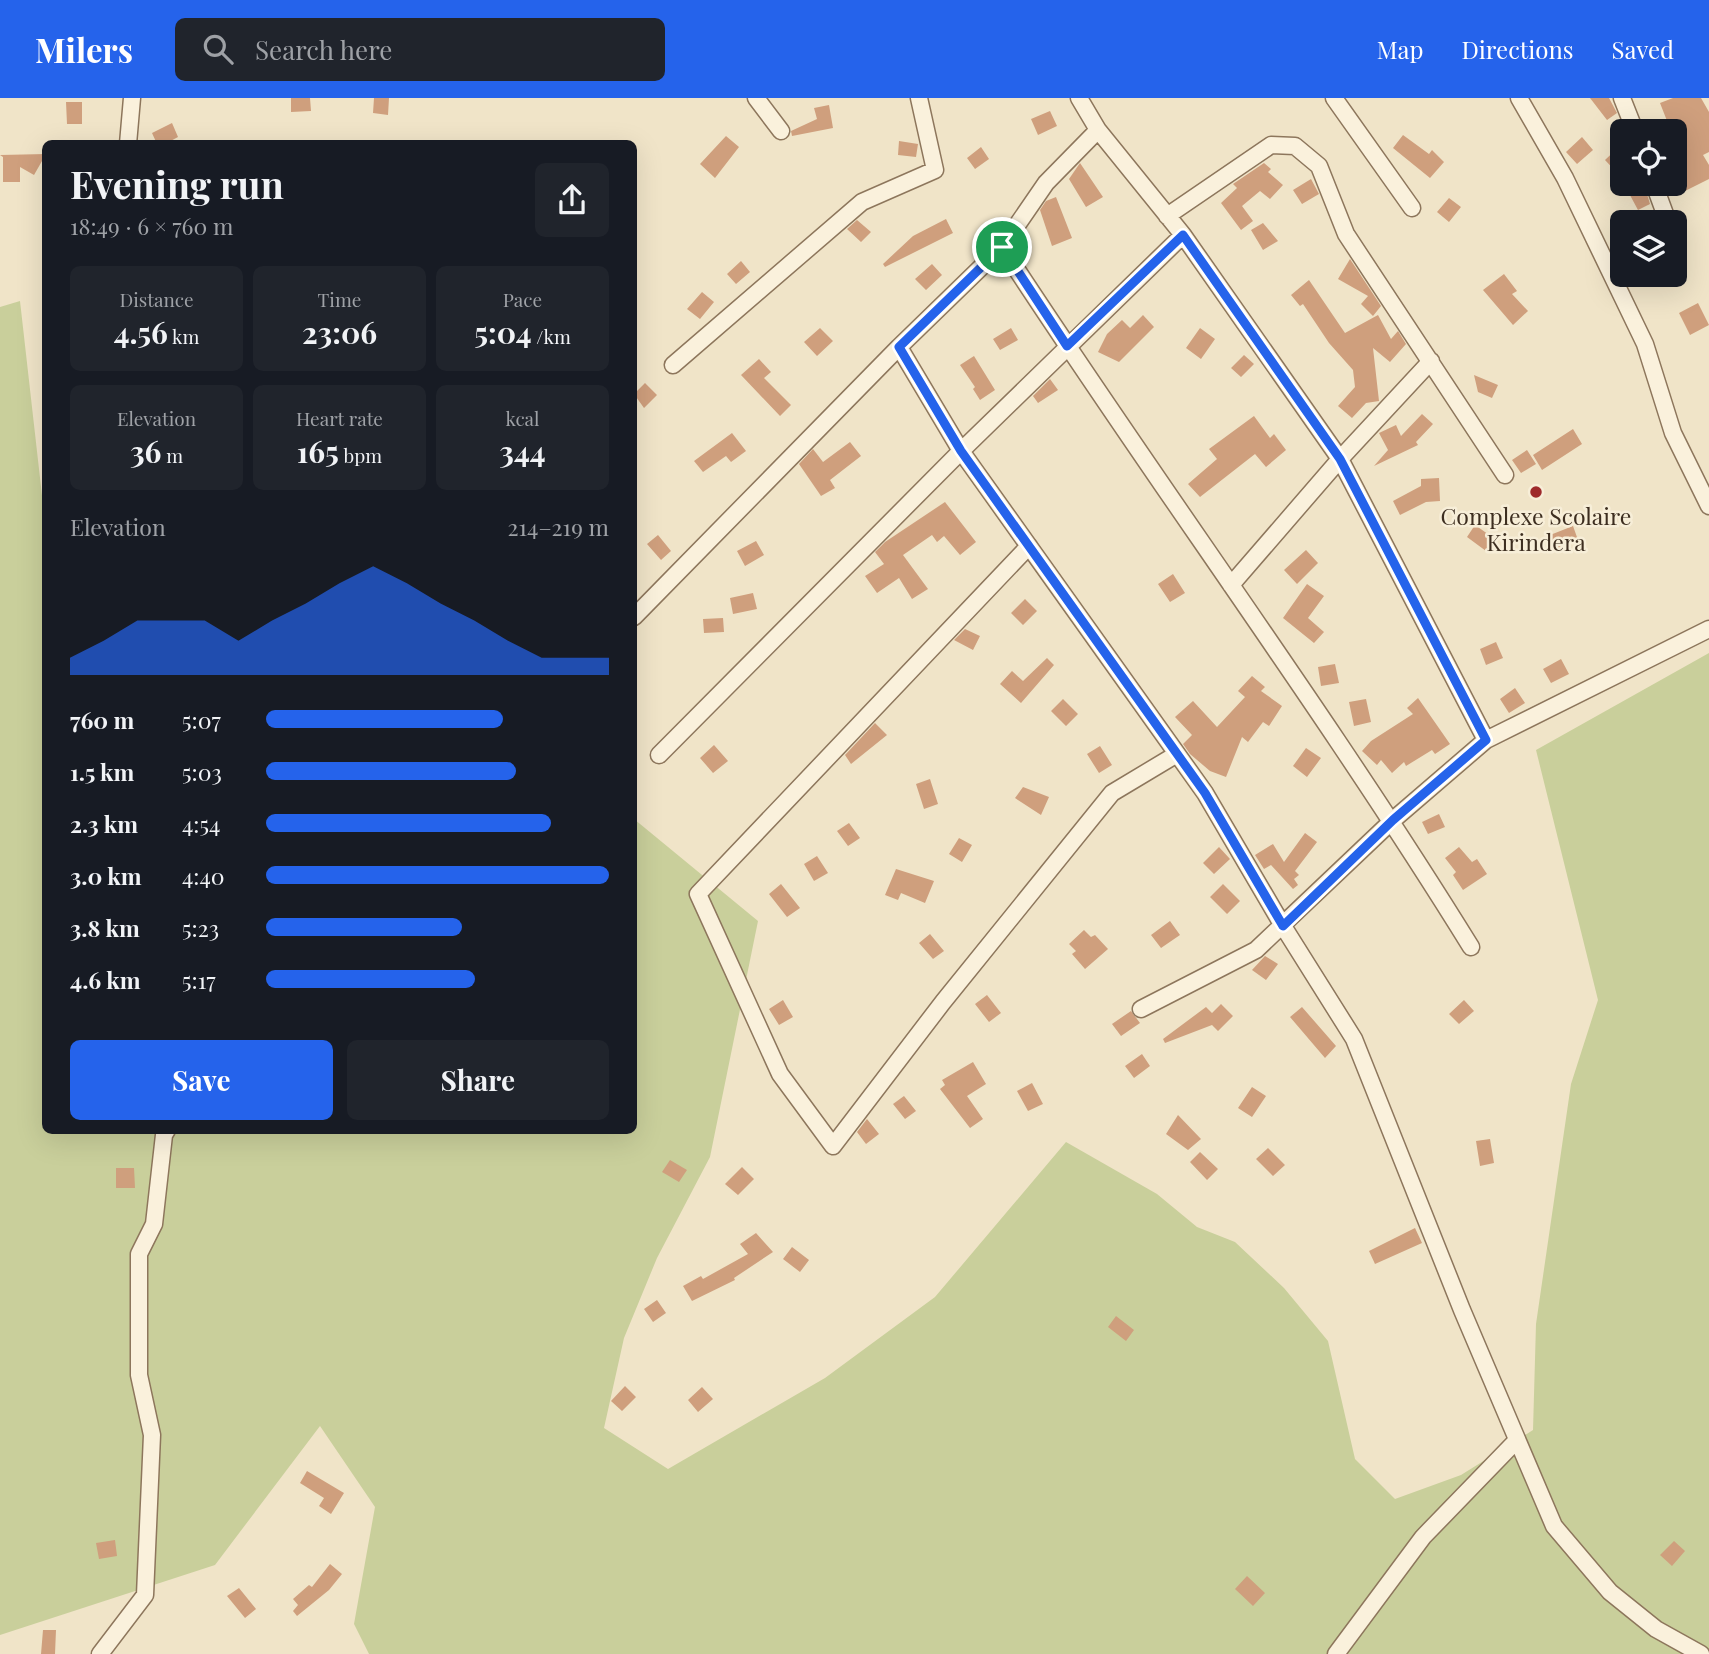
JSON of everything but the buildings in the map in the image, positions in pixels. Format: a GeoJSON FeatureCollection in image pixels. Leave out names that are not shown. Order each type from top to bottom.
{"type":"FeatureCollection","features":[{"type":"Feature","properties":{"kind":"street"},"geometry":{"type":"LineString","coordinates":[[756,98],[781,131]]}},
{"type":"Feature","properties":{"kind":"street"},"geometry":{"type":"LineString","coordinates":[[673,365],[862,202],[934,170],[919,98]]}},
{"type":"Feature","properties":{"kind":"street"},"geometry":{"type":"LineString","coordinates":[[1079,98],[1098,130],[1183,235],[1340,459],[1486,740]]}},
{"type":"Feature","properties":{"kind":"street"},"geometry":{"type":"LineString","coordinates":[[1334,98],[1412,208]]}},
{"type":"Feature","properties":{"kind":"street"},"geometry":{"type":"LineString","coordinates":[[1519,98],[1564,178],[1645,344],[1673,433],[1709,506]]}},
{"type":"Feature","properties":{"kind":"street"},"geometry":{"type":"LineString","coordinates":[[1622,98],[1630,119]]}},
{"type":"Feature","properties":{"kind":"street"},"geometry":{"type":"LineString","coordinates":[[129,140],[136,99]]}},
{"type":"Feature","properties":{"kind":"street"},"geometry":{"type":"LineString","coordinates":[[637,614],[899,347],[1002,247],[1046,183],[1098,130]]}},
{"type":"Feature","properties":{"kind":"street"},"geometry":{"type":"LineString","coordinates":[[1167,216],[1271,145],[1294,146],[1319,166],[1346,233],[1506,475]]}},
{"type":"Feature","properties":{"kind":"street"},"geometry":{"type":"LineString","coordinates":[[659,755],[961,451],[1183,235]]}},
{"type":"Feature","properties":{"kind":"street"},"geometry":{"type":"LineString","coordinates":[[1002,247],[1067,346],[1393,820],[1471,947]]}},
{"type":"Feature","properties":{"kind":"street"},"geometry":{"type":"LineString","coordinates":[[899,347],[961,451],[1205,793],[1283,926],[1354,1039],[1554,1526],[1610,1592],[1656,1629],[1701,1654]]}},
{"type":"Feature","properties":{"kind":"street"},"geometry":{"type":"LineString","coordinates":[[1231,585],[1340,459],[1431,361]]}},
{"type":"Feature","properties":{"kind":"street"},"geometry":{"type":"LineString","coordinates":[[1029,546],[698,894],[780,1074],[833,1146],[943,1002],[1112,793],[1177,754]]}},
{"type":"Feature","properties":{"kind":"street"},"geometry":{"type":"LineString","coordinates":[[1141,1009],[1256,950],[1393,820],[1486,740],[1709,629]]}},
{"type":"Feature","properties":{"kind":"street"},"geometry":{"type":"LineString","coordinates":[[100,1654],[145,1595],[152,1435],[139,1375],[139,1254],[154,1224],[165,1134]]}},
{"type":"Feature","properties":{"kind":"street"},"geometry":{"type":"LineString","coordinates":[[1336,1654],[1423,1537],[1517,1440]]}},
{"type":"Feature","properties":{"kind":"green space"},"geometry":{"type":"Polygon","coordinates":[[[20,301],[42,496],[42,1134],[637,1134],[637,821],[758,921],[710,1157],[657,1258],[624,1338],[604,1428],[668,1469],[825,1378],[935,1297],[1066,1142],[1157,1194],[1197,1227],[1235,1242],[1284,1288],[1328,1341],[1355,1459],[1395,1499],[1461,1475],[1533,1430],[1536,1324],[1571,1084],[1598,1000],[1536,750],[1709,653],[1709,1654],[369,1654],[354,1624],[375,1507],[320,1426],[215,1565],[0,1635],[0,307],[20,301]]]}},
{"type":"Feature","properties":{"kind":"place","name":"Complexe Scolaire Kirindera"},"geometry":{"type":"Point","coordinates":[1536,492]}},
{"type":"Feature","properties":{"kind":"route"},"geometry":{"type":"LineString","coordinates":[[1183,235],[1340,459],[1486,740],[1393,820],[1283,926],[1205,793],[961,451],[899,347],[1002,247],[1067,346],[1183,235]]}}]}
